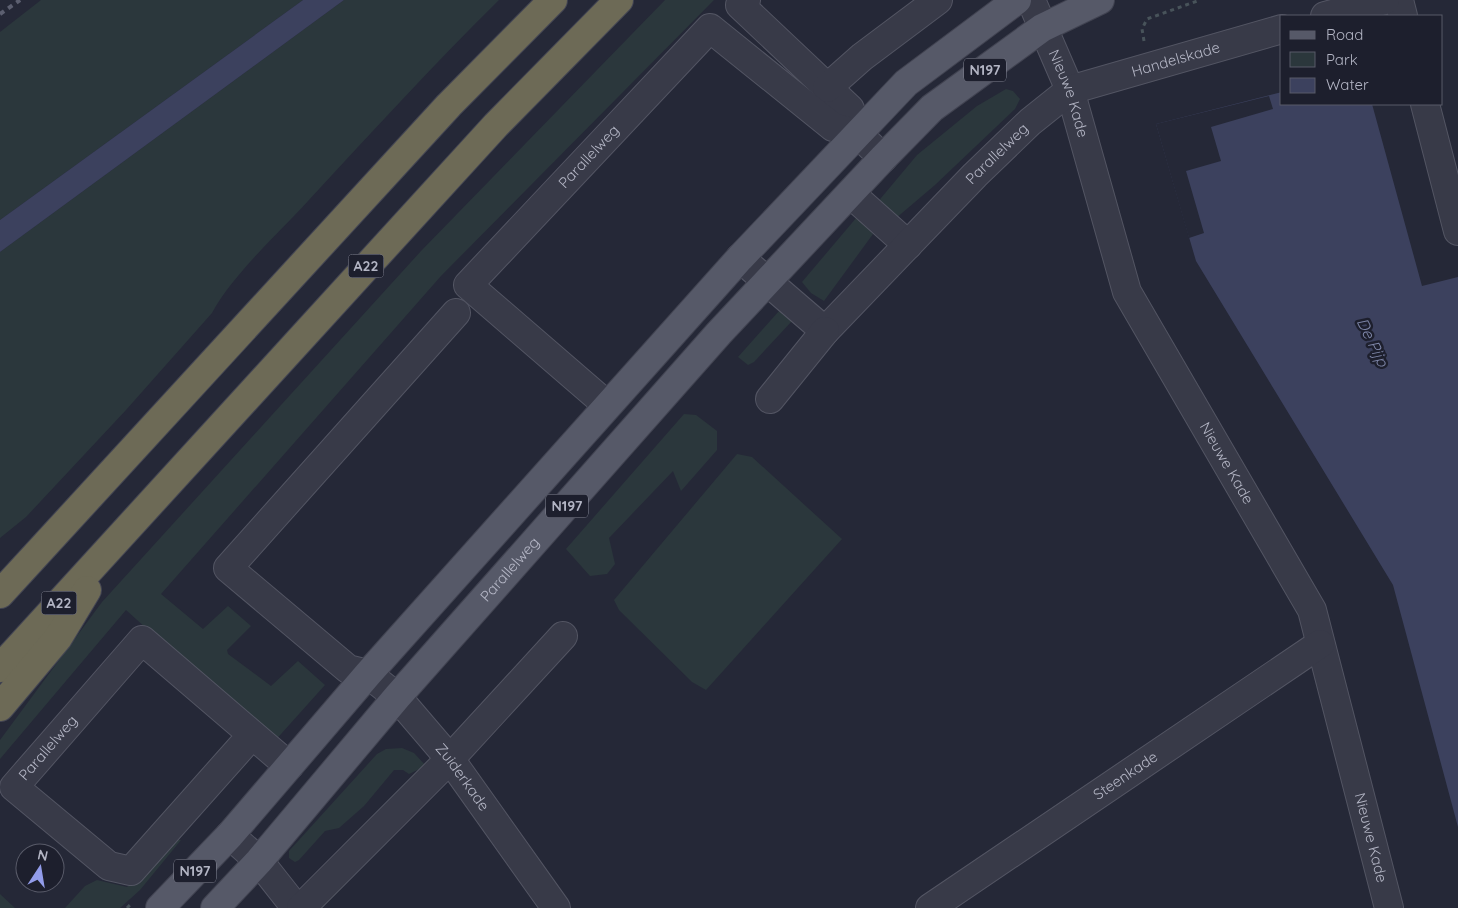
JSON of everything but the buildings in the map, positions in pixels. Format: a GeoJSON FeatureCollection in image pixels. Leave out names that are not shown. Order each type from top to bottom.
{"type":"FeatureCollection","features":[{"type":"Feature","properties":{"kind":"highway"},"geometry":{"type":"LineString","coordinates":[[0,594],[448,105],[553,0]]}},
{"type":"Feature","properties":{"kind":"highway","name":"A22"},"geometry":{"type":"LineString","coordinates":[[0,668],[496,125],[619,0]]}},
{"type":"Feature","properties":{"kind":"highway","name":"A22"},"geometry":{"type":"LineString","coordinates":[[0,707],[58,638],[119,537]]}},
{"type":"Feature","properties":{"kind":"main road","name":"N197"},"geometry":{"type":"LineString","coordinates":[[160,908],[230,835],[289,766],[358,671],[608,405],[740,258],[906,83],[1017,0]]}},
{"type":"Feature","properties":{"kind":"main road","name":"Parallelweg"},"geometry":{"type":"LineString","coordinates":[[215,908],[259,861],[397,697],[719,333],[851,194],[882,158],[932,108],[1042,28],[1084,3]]}},
{"type":"Feature","properties":{"kind":"street"},"geometry":{"type":"LineString","coordinates":[[746,0],[740,5],[850,109],[858,134],[882,158]]}},
{"type":"Feature","properties":{"kind":"street"},"geometry":{"type":"LineString","coordinates":[[827,88],[862,58],[938,0]]}},
{"type":"Feature","properties":{"kind":"street"},"geometry":{"type":"LineString","coordinates":[[1030,0],[1042,28]]}},
{"type":"Feature","properties":{"kind":"street"},"geometry":{"type":"LineString","coordinates":[[1329,15],[1384,0]]}},
{"type":"Feature","properties":{"kind":"street"},"geometry":{"type":"LineString","coordinates":[[1399,0],[1403,15]]}},
{"type":"Feature","properties":{"kind":"street","name":"Parallelweg"},"geometry":{"type":"LineString","coordinates":[[608,405],[468,284],[710,28],[833,127],[858,134]]}},
{"type":"Feature","properties":{"kind":"street","name":"Nieuwe Kade"},"geometry":{"type":"LineString","coordinates":[[1042,28],[1070,90],[1127,292],[1312,610],[1389,908]]}},
{"type":"Feature","properties":{"kind":"street","name":"Handelskade"},"geometry":{"type":"LineString","coordinates":[[1070,90],[1280,30]]}},
{"type":"Feature","properties":{"kind":"street","name":"Parallelweg"},"geometry":{"type":"LineString","coordinates":[[770,398],[825,331],[908,244],[1030,122],[1070,90]]}},
{"type":"Feature","properties":{"kind":"street"},"geometry":{"type":"LineString","coordinates":[[1426,105],[1458,231]]}},
{"type":"Feature","properties":{"kind":"street"},"geometry":{"type":"LineString","coordinates":[[851,194],[908,244]]}},
{"type":"Feature","properties":{"kind":"street"},"geometry":{"type":"LineString","coordinates":[[740,258],[825,331]]}},
{"type":"Feature","properties":{"kind":"street"},"geometry":{"type":"LineString","coordinates":[[358,671],[228,568],[456,313]]}},
{"type":"Feature","properties":{"kind":"street"},"geometry":{"type":"LineString","coordinates":[[301,908],[450,759],[563,636]]}},
{"type":"Feature","properties":{"kind":"street","name":"Parallelweg"},"geometry":{"type":"LineString","coordinates":[[252,735],[131,870],[109,866],[14,787],[142,640],[289,766]]}},
{"type":"Feature","properties":{"kind":"street","name":"Steenkade"},"geometry":{"type":"LineString","coordinates":[[930,908],[959,900],[1320,644]]}},
{"type":"Feature","properties":{"kind":"street","name":"Zuiderkade"},"geometry":{"type":"LineString","coordinates":[[358,671],[397,697],[450,759],[556,908]]}},
{"type":"Feature","properties":{"kind":"street"},"geometry":{"type":"LineString","coordinates":[[230,835],[259,861],[296,908]]}},
{"type":"Feature","properties":{"kind":"path"},"geometry":{"type":"LineString","coordinates":[[1150,67],[1142,30],[1147,19],[1200,0]]}},
{"type":"Feature","properties":{"kind":"green space"},"geometry":{"type":"Polygon","coordinates":[[[41,0],[303,0],[0,220],[0,32],[41,0]]]}},
{"type":"Feature","properties":{"kind":"green space"},"geometry":{"type":"Polygon","coordinates":[[[344,0],[499,0],[426,74],[244,269],[221,298],[212,313],[126,410],[26,517],[0,538],[0,252],[344,0]]]}},
{"type":"Feature","properties":{"kind":"green space"},"geometry":{"type":"Polygon","coordinates":[[[665,0],[714,0],[441,276],[161,594],[203,629],[228,606],[251,626],[227,650],[228,654],[271,686],[298,661],[325,685],[273,743],[126,610],[0,759],[0,740],[102,602],[421,251],[665,0]]]}},
{"type":"Feature","properties":{"kind":"green space"},"geometry":{"type":"Polygon","coordinates":[[[1006,89],[1013,91],[1020,99],[1015,109],[935,185],[895,219],[876,204],[917,155],[977,106],[1006,89]]]}},
{"type":"Feature","properties":{"kind":"green space"},"geometry":{"type":"Polygon","coordinates":[[[857,217],[873,234],[824,301],[811,293],[802,282],[857,217]]]}},
{"type":"Feature","properties":{"kind":"green space"},"geometry":{"type":"Polygon","coordinates":[[[779,311],[792,321],[754,362],[748,365],[738,357],[779,311]]]}},
{"type":"Feature","properties":{"kind":"green space"},"geometry":{"type":"Polygon","coordinates":[[[684,414],[696,415],[717,431],[717,450],[681,491],[673,471],[609,538],[615,564],[607,574],[590,576],[566,549],[684,414]]]}},
{"type":"Feature","properties":{"kind":"green space"},"geometry":{"type":"Polygon","coordinates":[[[737,454],[752,457],[842,539],[706,690],[692,682],[619,610],[614,600],[737,454]]]}},
{"type":"Feature","properties":{"kind":"green space"},"geometry":{"type":"Polygon","coordinates":[[[402,748],[414,753],[426,766],[409,774],[403,770],[394,770],[364,806],[339,828],[325,831],[299,860],[295,862],[289,858],[289,851],[377,754],[386,749],[402,748]]]}},
{"type":"Feature","properties":{"kind":"green space"},"geometry":{"type":"Polygon","coordinates":[[[175,840],[181,840],[140,890],[120,908],[65,908],[85,886],[97,880],[127,887],[175,840]]]}},
{"type":"Feature","properties":{"kind":"green space"},"geometry":{"type":"Polygon","coordinates":[[[0,894],[15,908],[0,908],[0,894]]]}},
{"type":"Feature","properties":{"kind":"water"},"geometry":{"type":"Polygon","coordinates":[[[303,0],[344,0],[0,252],[0,220],[303,0]]]}},
{"type":"Feature","properties":{"kind":"water","name":"De Pijp"},"geometry":{"type":"Polygon","coordinates":[[[1280,93],[1280,105],[1372,105],[1422,286],[1458,277],[1458,827],[1393,585],[1196,261],[1156,124],[1280,93]]]}},
{"type":"Feature","properties":{"kind":"pier"},"geometry":{"type":"Polygon","coordinates":[[[1269,96],[1273,109],[1211,127],[1221,161],[1186,171],[1204,233],[1189,238],[1156,124],[1269,96]]]}},
{"type":"Feature","properties":{"kind":"railway"},"geometry":{"type":"LineString","coordinates":[[0,14],[20,0]]}}]}
